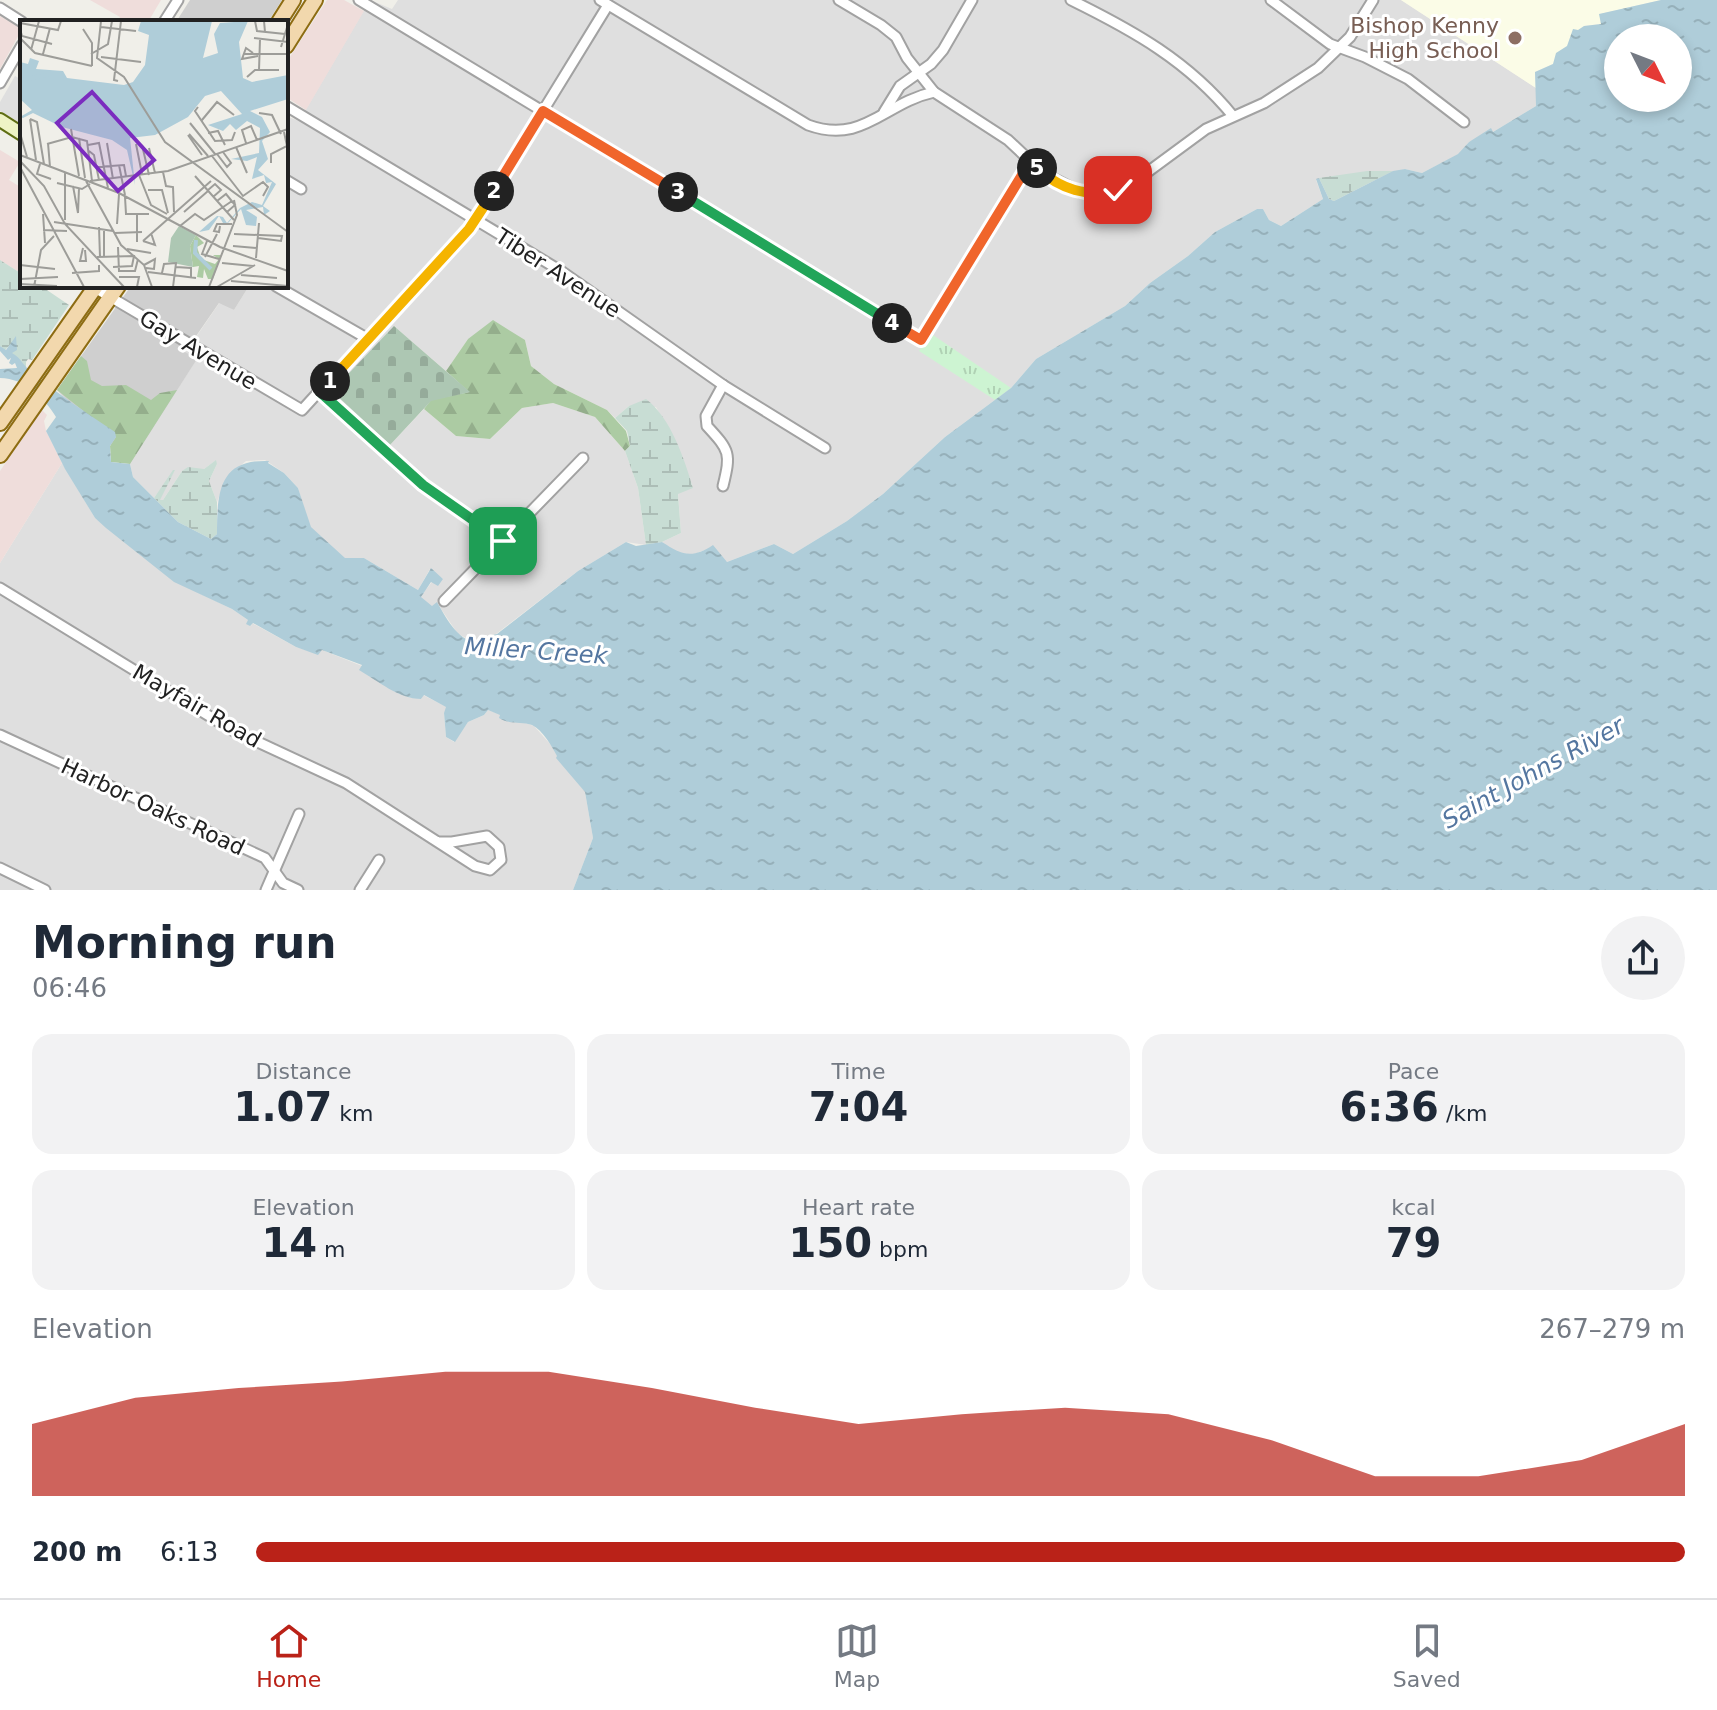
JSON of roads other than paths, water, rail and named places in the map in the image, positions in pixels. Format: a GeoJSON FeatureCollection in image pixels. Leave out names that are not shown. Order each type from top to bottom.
{"type":"FeatureCollection","features":[{"type":"Feature","properties":{"kind":"main road"},"geometry":{"type":"LineString","coordinates":[[280,20],[293,0]]}},
{"type":"Feature","properties":{"kind":"main road"},"geometry":{"type":"LineString","coordinates":[[288,43],[315,0]]}},
{"type":"Feature","properties":{"kind":"main road"},"geometry":{"type":"LineString","coordinates":[[0,423],[94,288]]}},
{"type":"Feature","properties":{"kind":"main road"},"geometry":{"type":"LineString","coordinates":[[0,455],[114,292]]}},
{"type":"Feature","properties":{"kind":"street"},"geometry":{"type":"LineString","coordinates":[[165,20],[178,0]]}},
{"type":"Feature","properties":{"kind":"street"},"geometry":{"type":"LineString","coordinates":[[359,0],[921,340],[1030,162]]}},
{"type":"Feature","properties":{"kind":"street"},"geometry":{"type":"LineString","coordinates":[[839,0],[890,32],[917,73],[934,92],[1008,140],[1054,181],[1080,192],[1112,192],[1130,185],[1206,129],[1287,90],[1340,48],[1373,0]]}},
{"type":"Feature","properties":{"kind":"street"},"geometry":{"type":"LineString","coordinates":[[882,115],[900,86],[931,64],[943,50],[972,0]]}},
{"type":"Feature","properties":{"kind":"street"},"geometry":{"type":"LineString","coordinates":[[1071,0],[1160,48],[1217,97],[1233,116]]}},
{"type":"Feature","properties":{"kind":"street"},"geometry":{"type":"LineString","coordinates":[[1271,0],[1330,44],[1388,67],[1408,79],[1464,122]]}},
{"type":"Feature","properties":{"kind":"street"},"geometry":{"type":"LineString","coordinates":[[503,541],[423,485],[320,392],[476,220],[543,111],[604,2],[808,125],[835,131],[853,129],[904,101],[934,92]]}},
{"type":"Feature","properties":{"kind":"street"},"geometry":{"type":"LineString","coordinates":[[0,8],[20,21]]}},
{"type":"Feature","properties":{"kind":"street"},"geometry":{"type":"LineString","coordinates":[[0,83],[20,48]]}},
{"type":"Feature","properties":{"kind":"street","name":"Tiber Avenue"},"geometry":{"type":"LineString","coordinates":[[288,107],[561,271],[723,385],[825,448]]}},
{"type":"Feature","properties":{"kind":"street"},"geometry":{"type":"LineString","coordinates":[[0,120],[20,133]]}},
{"type":"Feature","properties":{"kind":"street"},"geometry":{"type":"LineString","coordinates":[[288,181],[301,189]]}},
{"type":"Feature","properties":{"kind":"street"},"geometry":{"type":"LineString","coordinates":[[279,288],[368,339]]}},
{"type":"Feature","properties":{"kind":"street","name":"Gay Avenue"},"geometry":{"type":"LineString","coordinates":[[114,292],[302,410],[320,392]]}},
{"type":"Feature","properties":{"kind":"street"},"geometry":{"type":"LineString","coordinates":[[723,385],[706,416],[707,426],[727,447],[730,457],[723,486]]}},
{"type":"Feature","properties":{"kind":"street"},"geometry":{"type":"LineString","coordinates":[[444,601],[583,458]]}},
{"type":"Feature","properties":{"kind":"street","name":"Mayfair Road"},"geometry":{"type":"LineString","coordinates":[[0,588],[232,730],[346,783],[483,870],[495,868],[501,860],[499,847],[487,836],[439,842]]}},
{"type":"Feature","properties":{"kind":"street","name":"Harbor Oaks Road"},"geometry":{"type":"LineString","coordinates":[[0,735],[265,858],[283,883],[298,890]]}},
{"type":"Feature","properties":{"kind":"street"},"geometry":{"type":"LineString","coordinates":[[266,890],[299,814]]}},
{"type":"Feature","properties":{"kind":"street"},"geometry":{"type":"LineString","coordinates":[[360,890],[379,860]]}},
{"type":"Feature","properties":{"kind":"street"},"geometry":{"type":"LineString","coordinates":[[0,868],[45,890]]}},
{"type":"Feature","properties":{"kind":"water"},"geometry":{"type":"Polygon","coordinates":[[[1661,0],[1717,0],[1717,890],[573,890],[593,838],[585,792],[556,758],[553,748],[540,731],[532,725],[503,720],[499,718],[500,715],[488,710],[468,722],[455,742],[446,737],[446,707],[424,695],[421,699],[397,693],[359,670],[362,665],[322,650],[318,655],[296,647],[253,623],[250,626],[246,624],[248,620],[232,609],[174,582],[95,518],[46,431],[56,417],[45,402],[26,385],[0,378],[0,369],[17,368],[15,363],[9,363],[11,358],[8,360],[0,351],[0,346],[6,350],[16,336],[17,350],[12,353],[28,369],[115,432],[116,437],[110,446],[111,462],[130,464],[133,477],[178,522],[211,539],[217,534],[218,505],[224,481],[240,466],[269,461],[298,488],[311,527],[345,558],[364,558],[418,590],[431,568],[443,579],[438,586],[431,582],[421,597],[432,606],[437,602],[459,634],[471,641],[481,640],[497,634],[578,571],[626,542],[636,546],[662,542],[687,554],[713,545],[727,562],[774,544],[793,554],[847,521],[883,494],[945,437],[1011,388],[1036,359],[1125,306],[1215,232],[1257,209],[1263,209],[1269,220],[1281,226],[1323,199],[1316,179],[1319,178],[1329,199],[1334,201],[1393,171],[1405,169],[1422,173],[1458,154],[1469,142],[1491,128],[1493,132],[1536,106],[1535,72],[1553,64],[1556,53],[1567,46],[1573,29],[1601,24],[1599,14],[1661,0]]]}},
{"type":"Feature","properties":{"kind":"place","name":"Bishop Kenny High School"},"geometry":{"type":"Point","coordinates":[1515,38]}},
{"type":"Feature","properties":{"kind":"water label","name":"Miller Creek"},"geometry":{"type":"Point","coordinates":[536,651]}},
{"type":"Feature","properties":{"kind":"water label","name":"Saint Johns River"},"geometry":{"type":"Point","coordinates":[1533,773]}}]}
